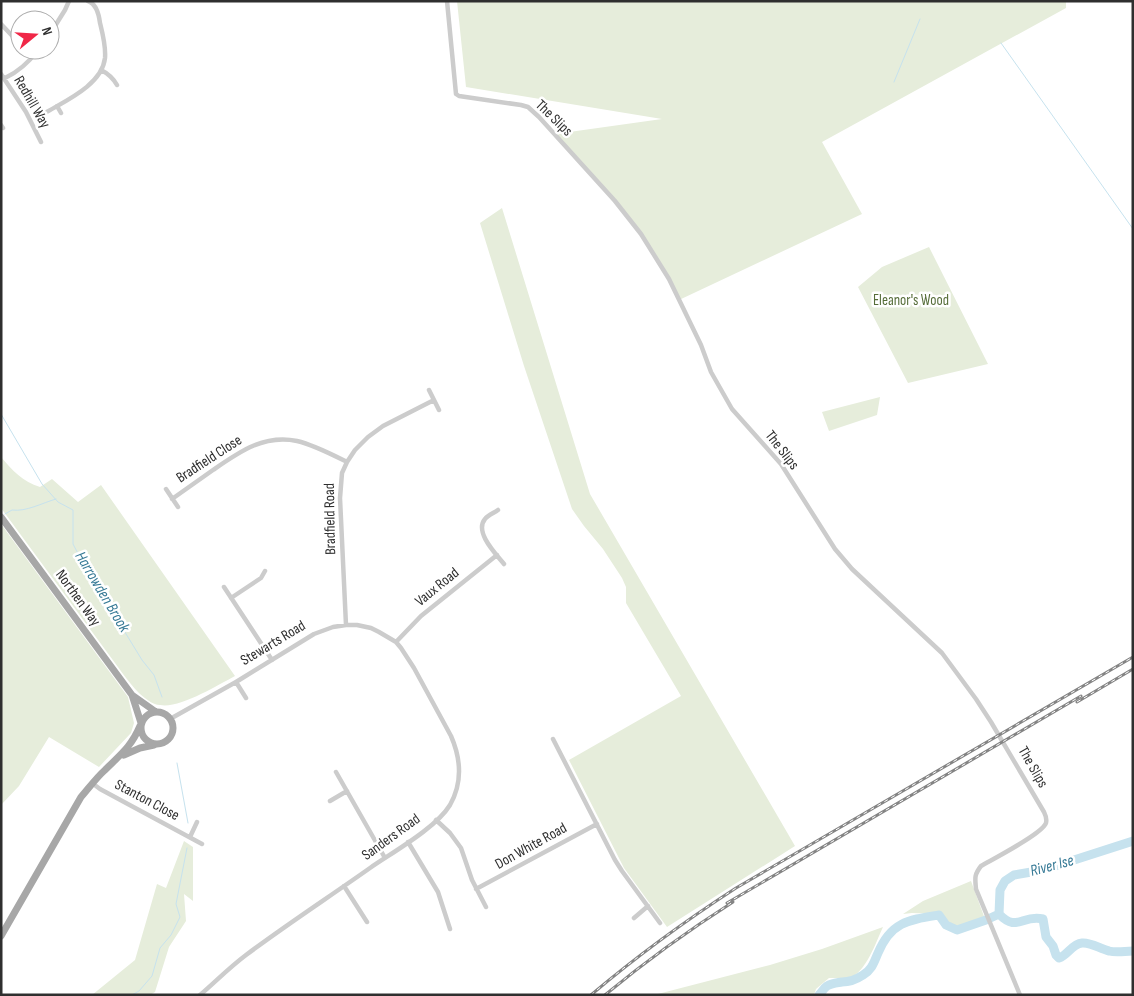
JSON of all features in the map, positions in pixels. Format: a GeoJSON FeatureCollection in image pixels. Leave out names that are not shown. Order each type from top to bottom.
{"type":"FeatureCollection","features":[{"type":"Feature","properties":{"kind":"main road","name":"Northen Way"},"geometry":{"type":"LineString","coordinates":[[1,517],[132,695],[156,712]]}},
{"type":"Feature","properties":{"kind":"main road","name":"Northen Way"},"geometry":{"type":"LineString","coordinates":[[132,695],[140,724]]}},
{"type":"Feature","properties":{"kind":"main road"},"geometry":{"type":"LineString","coordinates":[[1,936],[81,797],[92,783],[131,744],[140,724],[147,715],[156,712],[164,714],[170,719],[173,731],[171,737],[166,742],[140,748],[121,756]]}},
{"type":"Feature","properties":{"kind":"main road"},"geometry":{"type":"LineString","coordinates":[[140,724],[140,732],[143,738],[148,743],[155,745]]}},
{"type":"Feature","properties":{"kind":"street"},"geometry":{"type":"LineString","coordinates":[[60,18],[69,1]]}},
{"type":"Feature","properties":{"kind":"street"},"geometry":{"type":"LineString","coordinates":[[90,2],[98,1]]}},
{"type":"Feature","properties":{"kind":"street","name":"The Slips"},"geometry":{"type":"LineString","coordinates":[[447,1],[456,94],[521,105],[528,108],[540,118],[615,200],[641,234],[669,279],[701,345],[711,372],[732,409],[780,464],[835,549],[852,569],[942,653],[976,698],[1044,812],[1047,818],[1046,825],[1037,833],[981,866],[976,872],[975,878],[976,889],[1020,995]]}},
{"type":"Feature","properties":{"kind":"street"},"geometry":{"type":"LineString","coordinates":[[45,113],[89,85],[101,70],[105,60],[106,48],[96,7],[90,2]]}},
{"type":"Feature","properties":{"kind":"street"},"geometry":{"type":"LineString","coordinates":[[1,24],[10,33]]}},
{"type":"Feature","properties":{"kind":"street"},"geometry":{"type":"LineString","coordinates":[[5,78],[15,73],[30,60]]}},
{"type":"Feature","properties":{"kind":"street"},"geometry":{"type":"LineString","coordinates":[[101,70],[111,76],[117,85]]}},
{"type":"Feature","properties":{"kind":"street","name":"Redhill Way"},"geometry":{"type":"LineString","coordinates":[[1,74],[26,112],[41,142]]}},
{"type":"Feature","properties":{"kind":"street"},"geometry":{"type":"LineString","coordinates":[[57,106],[61,113]]}},
{"type":"Feature","properties":{"kind":"street"},"geometry":{"type":"LineString","coordinates":[[430,390],[439,410]]}},
{"type":"Feature","properties":{"kind":"street","name":"Bradfield Road"},"geometry":{"type":"LineString","coordinates":[[346,625],[340,498],[342,473],[355,450],[365,439],[383,426],[434,400]]}},
{"type":"Feature","properties":{"kind":"street","name":"Bradfield Close"},"geometry":{"type":"LineString","coordinates":[[172,499],[242,451],[265,441],[298,441],[347,462]]}},
{"type":"Feature","properties":{"kind":"street","name":"Bradfield Close"},"geometry":{"type":"LineString","coordinates":[[166,490],[178,507]]}},
{"type":"Feature","properties":{"kind":"street"},"geometry":{"type":"LineString","coordinates":[[498,510],[486,518],[482,528],[486,541],[504,564]]}},
{"type":"Feature","properties":{"kind":"street","name":"Vaux Road"},"geometry":{"type":"LineString","coordinates":[[396,642],[421,616],[497,555]]}},
{"type":"Feature","properties":{"kind":"street"},"geometry":{"type":"LineString","coordinates":[[231,598],[262,578],[265,571]]}},
{"type":"Feature","properties":{"kind":"street"},"geometry":{"type":"LineString","coordinates":[[224,586],[272,660]]}},
{"type":"Feature","properties":{"kind":"street","name":"Stewarts Road"},"geometry":{"type":"LineString","coordinates":[[170,719],[236,682],[307,638],[324,630],[346,625],[357,625],[371,628],[396,642]]}},
{"type":"Feature","properties":{"kind":"street","name":"Sanders Road"},"geometry":{"type":"LineString","coordinates":[[200,995],[244,956],[408,842],[436,820],[450,805],[460,773],[457,754],[451,736],[414,668],[396,642]]}},
{"type":"Feature","properties":{"kind":"street"},"geometry":{"type":"LineString","coordinates":[[236,682],[246,698]]}},
{"type":"Feature","properties":{"kind":"street"},"geometry":{"type":"LineString","coordinates":[[553,739],[622,871],[660,922]]}},
{"type":"Feature","properties":{"kind":"street"},"geometry":{"type":"LineString","coordinates":[[336,772],[385,858]]}},
{"type":"Feature","properties":{"kind":"street","name":"Stanton Close"},"geometry":{"type":"LineString","coordinates":[[92,783],[202,844]]}},
{"type":"Feature","properties":{"kind":"street"},"geometry":{"type":"LineString","coordinates":[[330,801],[347,792]]}},
{"type":"Feature","properties":{"kind":"street"},"geometry":{"type":"LineString","coordinates":[[436,820],[450,833],[461,848],[472,880],[486,907]]}},
{"type":"Feature","properties":{"kind":"street","name":"Stanton Close"},"geometry":{"type":"LineString","coordinates":[[190,837],[197,822]]}},
{"type":"Feature","properties":{"kind":"street","name":"Don White Road"},"geometry":{"type":"LineString","coordinates":[[476,889],[597,824]]}},
{"type":"Feature","properties":{"kind":"street"},"geometry":{"type":"LineString","coordinates":[[408,842],[438,892],[450,929]]}},
{"type":"Feature","properties":{"kind":"street"},"geometry":{"type":"LineString","coordinates":[[344,886],[367,922]]}},
{"type":"Feature","properties":{"kind":"street"},"geometry":{"type":"LineString","coordinates":[[634,918],[648,906]]}},
{"type":"Feature","properties":{"kind":"green space"},"geometry":{"type":"Polygon","coordinates":[[[457,1],[1066,1],[1066,8],[822,142],[862,214],[679,300],[641,234],[555,134],[662,119],[466,87],[457,1]]]}},
{"type":"Feature","properties":{"kind":"green space"},"geometry":{"type":"Polygon","coordinates":[[[502,208],[590,494],[795,846],[667,927],[624,868],[569,760],[681,696],[626,603],[626,587],[622,578],[603,549],[572,509],[524,366],[480,223],[502,208]]]}},
{"type":"Feature","properties":{"kind":"green space","name":"Eleanor's Wood"},"geometry":{"type":"Polygon","coordinates":[[[929,247],[988,364],[908,383],[858,287],[882,267],[929,247]]]}},
{"type":"Feature","properties":{"kind":"green space"},"geometry":{"type":"Polygon","coordinates":[[[880,397],[877,415],[829,431],[822,412],[880,397]]]}},
{"type":"Feature","properties":{"kind":"green space"},"geometry":{"type":"Polygon","coordinates":[[[1,457],[28,482],[40,487],[52,479],[78,502],[101,485],[235,676],[188,700],[168,705],[154,704],[139,693],[130,684],[1,508],[1,457]]]}},
{"type":"Feature","properties":{"kind":"green space"},"geometry":{"type":"Polygon","coordinates":[[[1,524],[128,697],[134,723],[131,733],[99,767],[49,737],[19,786],[1,805],[1,524]]]}},
{"type":"Feature","properties":{"kind":"green space"},"geometry":{"type":"Polygon","coordinates":[[[184,841],[193,847],[193,901],[184,894],[186,921],[169,947],[155,992],[150,995],[92,995],[135,960],[157,884],[166,888],[184,841]]]}},
{"type":"Feature","properties":{"kind":"green space"},"geometry":{"type":"Polygon","coordinates":[[[971,881],[985,919],[958,929],[947,924],[939,914],[903,914],[923,901],[971,881]]]}},
{"type":"Feature","properties":{"kind":"green space"},"geometry":{"type":"Polygon","coordinates":[[[883,927],[870,956],[855,975],[849,978],[829,978],[816,989],[814,995],[654,995],[770,965],[883,927]]]}},
{"type":"Feature","properties":{"kind":"waterway"},"geometry":{"type":"LineString","coordinates":[[894,82],[920,19]]}},
{"type":"Feature","properties":{"kind":"waterway"},"geometry":{"type":"LineString","coordinates":[[1001,43],[1133,229]]}},
{"type":"Feature","properties":{"kind":"waterway","name":"Harrowden Brook"},"geometry":{"type":"LineString","coordinates":[[1,414],[42,484],[58,502],[73,510],[73,544],[142,660],[154,675],[162,697]]}},
{"type":"Feature","properties":{"kind":"waterway"},"geometry":{"type":"LineString","coordinates":[[5,514],[12,510],[28,508],[56,499]]}},
{"type":"Feature","properties":{"kind":"waterway","name":"Harrowden Brook"},"geometry":{"type":"LineString","coordinates":[[177,763],[188,823]]}},
{"type":"Feature","properties":{"kind":"waterway","name":"River Ise"},"geometry":{"type":"LineString","coordinates":[[819,995],[829,985],[853,980],[869,971],[883,943],[902,924],[939,915],[946,925],[957,930],[986,920],[999,914],[1000,890],[1005,881],[1014,875],[1043,870],[1133,841]]}},
{"type":"Feature","properties":{"kind":"waterway","name":"Harrowden Brook"},"geometry":{"type":"LineString","coordinates":[[132,995],[139,991],[152,976],[160,948],[171,935],[180,917],[176,904],[187,848]]}},
{"type":"Feature","properties":{"kind":"waterway","name":"River Ise"},"geometry":{"type":"LineString","coordinates":[[999,914],[1015,923],[1036,918],[1043,919],[1046,937],[1059,958],[1075,945],[1082,943],[1112,952],[1133,951]]}},
{"type":"Feature","properties":{"kind":"railway"},"geometry":{"type":"LineString","coordinates":[[591,995],[662,939],[736,888],[1133,657]]}},
{"type":"Feature","properties":{"kind":"railway"},"geometry":{"type":"LineString","coordinates":[[1077,702],[1133,669]]}},
{"type":"Feature","properties":{"kind":"railway"},"geometry":{"type":"LineString","coordinates":[[727,903],[1081,696]]}},
{"type":"Feature","properties":{"kind":"railway"},"geometry":{"type":"LineString","coordinates":[[605,995],[668,946],[733,902]]}}]}
